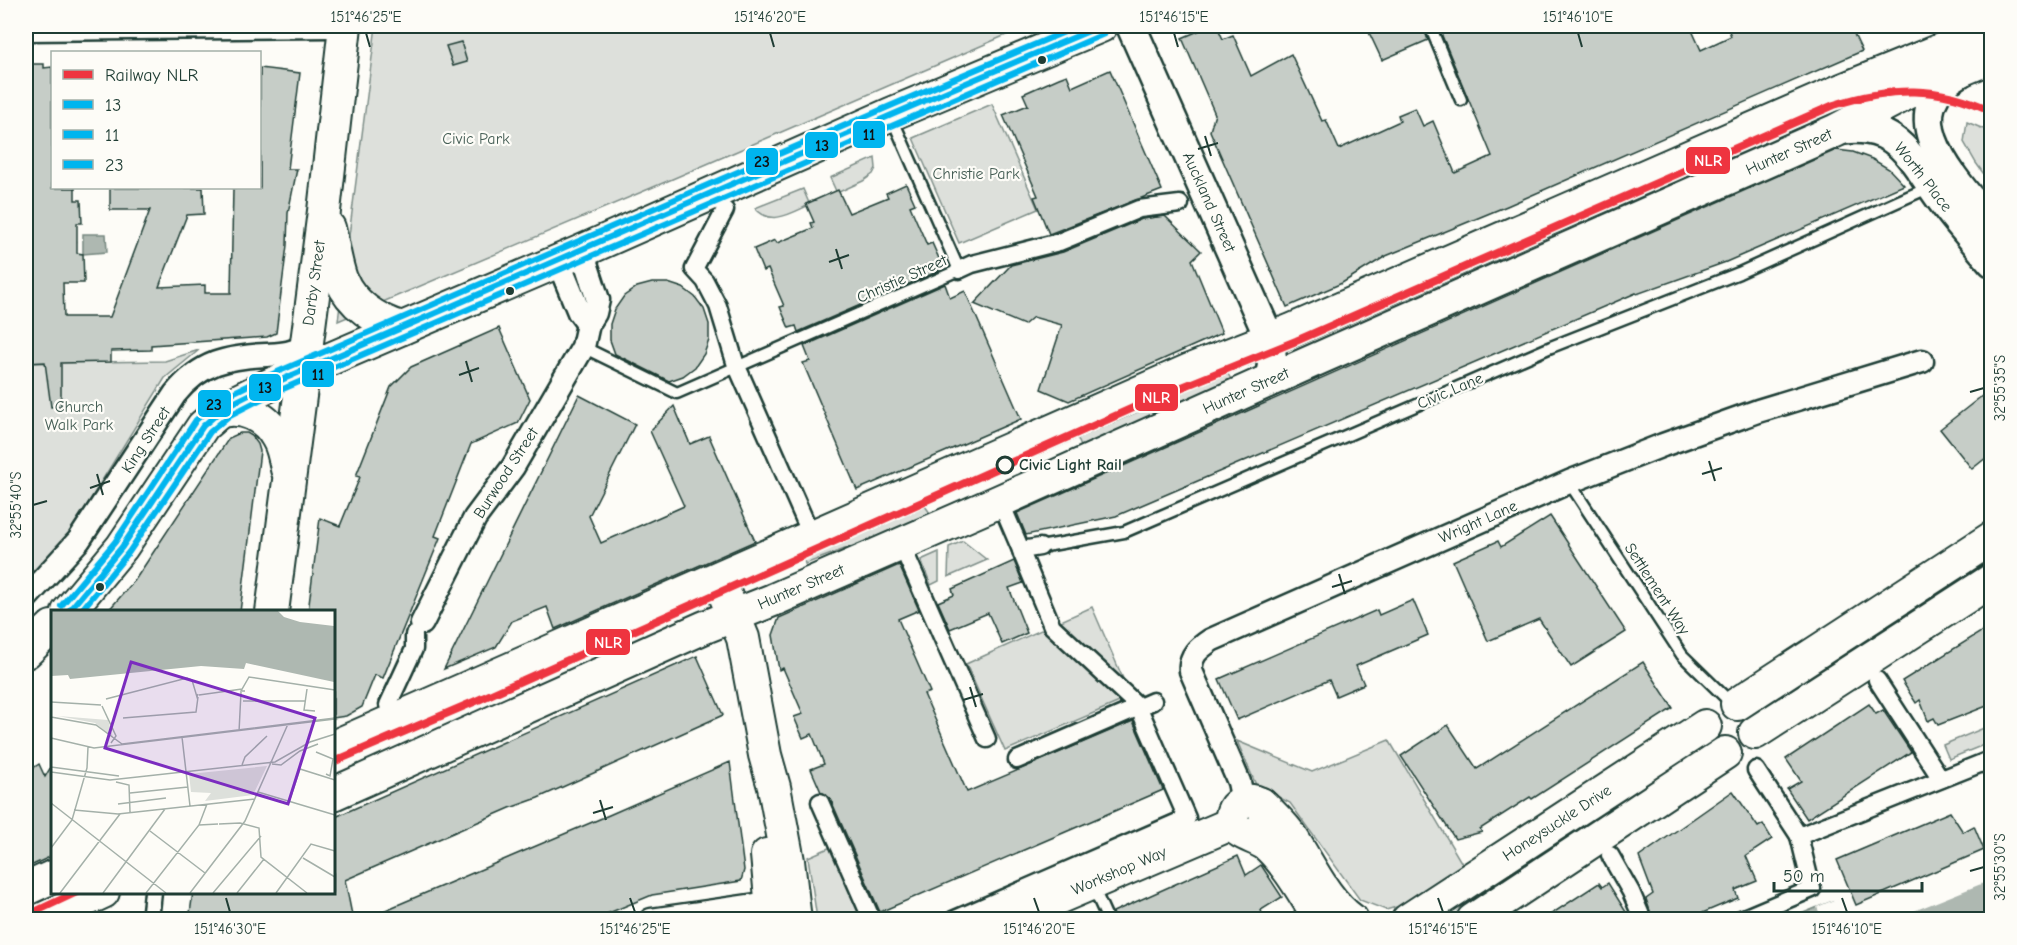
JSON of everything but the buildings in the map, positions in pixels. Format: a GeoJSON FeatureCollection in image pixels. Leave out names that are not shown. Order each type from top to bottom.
{"type":"FeatureCollection","features":[{"type":"Feature","properties":{"kind":"main road","name":"Darby Street"},"geometry":{"type":"LineString","coordinates":[[272,610],[324,211],[345,26]]}},
{"type":"Feature","properties":{"kind":"main road","name":"King Street"},"geometry":{"type":"LineString","coordinates":[[70,610],[122,547],[191,442],[216,413],[255,392],[304,358],[402,328],[891,114],[1101,26]]}},
{"type":"Feature","properties":{"kind":"main road"},"geometry":{"type":"LineString","coordinates":[[334,747],[1190,370],[1269,339],[1842,90],[1992,29]]}},
{"type":"Feature","properties":{"kind":"main road","name":"Hunter Street"},"geometry":{"type":"LineString","coordinates":[[334,794],[734,615],[1000,501],[1835,131],[1913,90],[1981,62]]}},
{"type":"Feature","properties":{"kind":"main road"},"geometry":{"type":"LineString","coordinates":[[324,211],[344,285],[372,315],[385,323],[402,328]]}},
{"type":"Feature","properties":{"kind":"main road"},"geometry":{"type":"LineString","coordinates":[[216,413],[240,409],[272,429],[281,444],[289,482]]}},
{"type":"Feature","properties":{"kind":"main road"},"geometry":{"type":"LineString","coordinates":[[1734,703],[1743,706],[1752,715],[1755,721],[1755,733],[1749,745],[1744,749],[1725,753],[1718,750],[1708,740],[1705,726],[1711,712],[1717,707],[1734,703],[1992,538]]}},
{"type":"Feature","properties":{"kind":"main road"},"geometry":{"type":"LineString","coordinates":[[718,579],[743,638],[765,755],[774,788],[783,910]]}},
{"type":"Feature","properties":{"kind":"main road"},"geometry":{"type":"LineString","coordinates":[[1755,733],[1992,580]]}},
{"type":"Feature","properties":{"kind":"main road"},"geometry":{"type":"LineString","coordinates":[[26,652],[51,628]]}},
{"type":"Feature","properties":{"kind":"main road","name":"Honeysuckle Drive"},"geometry":{"type":"LineString","coordinates":[[1408,920],[1705,726]]}},
{"type":"Feature","properties":{"kind":"main road","name":"Honeysuckle Drive"},"geometry":{"type":"LineString","coordinates":[[1473,920],[1725,753]]}},
{"type":"Feature","properties":{"kind":"main road"},"geometry":{"type":"LineString","coordinates":[[1246,816],[1265,842],[1279,856],[1321,920]]}},
{"type":"Feature","properties":{"kind":"main road"},"geometry":{"type":"LineString","coordinates":[[1246,816],[1289,834],[1326,890],[1343,913],[1352,920]]}},
{"type":"Feature","properties":{"kind":"main road","name":"Workshop Way"},"geometry":{"type":"LineString","coordinates":[[1006,920],[1246,816]]}},
{"type":"Feature","properties":{"kind":"main road"},"geometry":{"type":"LineString","coordinates":[[26,889],[51,877]]}},
{"type":"Feature","properties":{"kind":"main road"},"geometry":{"type":"LineString","coordinates":[[43,920],[99,894]]}},
{"type":"Feature","properties":{"kind":"street"},"geometry":{"type":"LineString","coordinates":[[26,29],[332,26]]}},
{"type":"Feature","properties":{"kind":"street","name":"Auckland Street"},"geometry":{"type":"LineString","coordinates":[[1131,26],[1269,339],[1272,366],[1267,381]]}},
{"type":"Feature","properties":{"kind":"street","name":"Worth Place"},"geometry":{"type":"LineString","coordinates":[[1981,62],[1950,80],[1937,92],[1929,110],[1928,125],[1931,139],[1942,160],[1992,225]]}},
{"type":"Feature","properties":{"kind":"street","name":"Worth Place"},"geometry":{"type":"LineString","coordinates":[[1835,131],[1859,128],[1878,131],[1890,136],[1906,150],[1927,189],[1992,262]]}},
{"type":"Feature","properties":{"kind":"street"},"geometry":{"type":"LineString","coordinates":[[959,270],[972,264],[1059,242],[1139,209],[1180,204]]}},
{"type":"Feature","properties":{"kind":"street"},"geometry":{"type":"LineString","coordinates":[[725,210],[694,269],[705,281],[718,306],[735,368],[806,523]]}},
{"type":"Feature","properties":{"kind":"street","name":"Burwood Street"},"geometry":{"type":"LineString","coordinates":[[388,705],[414,649],[418,629],[475,518],[513,467],[590,350],[588,324],[579,312],[570,256]]}},
{"type":"Feature","properties":{"kind":"street","name":"King Street"},"geometry":{"type":"LineString","coordinates":[[26,598],[79,540],[176,394],[189,379],[204,368],[223,360],[287,353],[304,358]]}},
{"type":"Feature","properties":{"kind":"street","name":"Wright Lane"},"geometry":{"type":"LineString","coordinates":[[1246,816],[1239,782],[1192,677],[1190,662],[1201,647],[1217,637],[1569,482],[1748,415],[1922,361]]}},
{"type":"Feature","properties":{"kind":"street"},"geometry":{"type":"LineString","coordinates":[[953,920],[1187,818],[1146,704],[1052,627],[1000,501]]}},
{"type":"Feature","properties":{"kind":"street","name":"Civic Lane"},"geometry":{"type":"LineString","coordinates":[[1021,550],[1040,547]]}},
{"type":"Feature","properties":{"kind":"street"},"geometry":{"type":"LineString","coordinates":[[906,555],[987,740]]}},
{"type":"Feature","properties":{"kind":"street"},"geometry":{"type":"LineString","coordinates":[[1877,680],[1941,779]]}},
{"type":"Feature","properties":{"kind":"street"},"geometry":{"type":"LineString","coordinates":[[1017,760],[1146,704]]}},
{"type":"Feature","properties":{"kind":"street"},"geometry":{"type":"LineString","coordinates":[[1799,836],[1992,759]]}},
{"type":"Feature","properties":{"kind":"street"},"geometry":{"type":"LineString","coordinates":[[1739,920],[1812,889],[1799,836],[1756,770]]}},
{"type":"Feature","properties":{"kind":"street"},"geometry":{"type":"LineString","coordinates":[[820,802],[872,920]]}},
{"type":"Feature","properties":{"kind":"street"},"geometry":{"type":"LineString","coordinates":[[1610,855],[1632,892],[1643,920]]}},
{"type":"Feature","properties":{"kind":"street"},"geometry":{"type":"LineString","coordinates":[[150,920],[153,894]]}},
{"type":"Feature","properties":{"kind":"street"},"geometry":{"type":"LineString","coordinates":[[651,920],[661,916],[783,910]]}},
{"type":"Feature","properties":{"kind":"lane"},"geometry":{"type":"LineString","coordinates":[[1430,26],[1461,100]]}},
{"type":"Feature","properties":{"kind":"lane","name":"Christie Street"},"geometry":{"type":"LineString","coordinates":[[590,350],[676,393],[959,270],[891,114]]}},
{"type":"Feature","properties":{"kind":"lane","name":"Civic Lane"},"geometry":{"type":"LineString","coordinates":[[1040,547],[1124,532],[1551,347],[1739,273],[1927,189]]}},
{"type":"Feature","properties":{"kind":"lane","name":"Settlement Way"},"geometry":{"type":"LineString","coordinates":[[1569,482],[1682,655],[1734,703]]}},
{"type":"Feature","properties":{"kind":"lane"},"geometry":{"type":"LineString","coordinates":[[1091,882],[1108,920]]}},
{"type":"Feature","properties":{"kind":"green space","name":"Civic Park"},"geometry":{"type":"Polygon","coordinates":[[[376,26],[1027,26],[338,321],[376,26]]]}},
{"type":"Feature","properties":{"kind":"green space","name":"Christie Park"},"geometry":{"type":"Polygon","coordinates":[[[992,104],[1038,209],[959,243],[913,138],[992,104]]]}},
{"type":"Feature","properties":{"kind":"green space"},"geometry":{"type":"Polygon","coordinates":[[[1967,122],[1991,132],[1991,184],[1964,142],[1967,122]]]}},
{"type":"Feature","properties":{"kind":"green space"},"geometry":{"type":"Polygon","coordinates":[[[1799,127],[1800,130],[1658,193],[1657,191],[1799,127]]]}},
{"type":"Feature","properties":{"kind":"green space"},"geometry":{"type":"Polygon","coordinates":[[[875,158],[876,168],[873,174],[863,181],[839,192],[836,191],[830,178],[875,158]]]}},
{"type":"Feature","properties":{"kind":"green space"},"geometry":{"type":"Polygon","coordinates":[[[803,189],[809,203],[794,212],[774,217],[767,216],[755,208],[803,189]]]}},
{"type":"Feature","properties":{"kind":"green space"},"geometry":{"type":"Polygon","coordinates":[[[1506,257],[1507,260],[1340,334],[1339,331],[1506,257]]]}},
{"type":"Feature","properties":{"kind":"green space","name":"Church Walk Park"},"geometry":{"type":"Polygon","coordinates":[[[199,350],[165,378],[50,565],[26,580],[26,363],[165,361],[199,350]]]}},
{"type":"Feature","properties":{"kind":"green space"},"geometry":{"type":"Polygon","coordinates":[[[1228,374],[1232,381],[1082,449],[1077,437],[1228,374]]]}},
{"type":"Feature","properties":{"kind":"green space"},"geometry":{"type":"Polygon","coordinates":[[[925,506],[930,513],[911,524],[805,564],[804,560],[925,506]]]}},
{"type":"Feature","properties":{"kind":"green space"},"geometry":{"type":"Polygon","coordinates":[[[963,541],[987,560],[948,577],[949,547],[963,541]]]}},
{"type":"Feature","properties":{"kind":"green space"},"geometry":{"type":"Polygon","coordinates":[[[1991,547],[1991,574],[1899,634],[1887,615],[1991,547]]]}},
{"type":"Feature","properties":{"kind":"green space"},"geometry":{"type":"Polygon","coordinates":[[[939,552],[939,581],[931,585],[921,560],[939,552]]]}},
{"type":"Feature","properties":{"kind":"green space"},"geometry":{"type":"Polygon","coordinates":[[[1092,607],[1131,697],[1005,751],[966,664],[1092,607]]]}},
{"type":"Feature","properties":{"kind":"green space"},"geometry":{"type":"Polygon","coordinates":[[[1991,725],[1991,742],[1949,759],[1943,745],[1991,725]]]}},
{"type":"Feature","properties":{"kind":"green space"},"geometry":{"type":"Polygon","coordinates":[[[1389,740],[1464,867],[1417,901],[1386,910],[1360,900],[1290,803],[1256,785],[1237,741],[1312,772],[1389,740]]]}},
{"type":"Feature","properties":{"kind":"green space"},"geometry":{"type":"Polygon","coordinates":[[[1583,814],[1596,832],[1464,919],[1422,920],[1583,814]]]}},
{"type":"Feature","properties":{"kind":"green space"},"geometry":{"type":"Polygon","coordinates":[[[831,847],[862,919],[817,919],[808,857],[831,847]]]}},
{"type":"Feature","properties":{"kind":"shaded area"},"geometry":{"type":"Polygon","coordinates":[[[83,234],[106,234],[107,252],[83,254],[83,234]]]}},
{"type":"Feature","properties":{"kind":"shaded area"},"geometry":{"type":"Polygon","coordinates":[[[1991,851],[1991,919],[1786,920],[1833,901],[1843,913],[1991,851]]]}},
{"type":"Feature","properties":{"kind":"pier"},"geometry":{"type":"Polygon","coordinates":[[[1992,848],[1991,880],[1894,919],[1822,919],[1817,907],[1836,899],[1844,909],[1992,848]]]}},
{"type":"Feature","properties":{"kind":"rail line","name":"NLR"},"geometry":{"type":"LineString","coordinates":[[334,762],[476,701],[1160,396],[1296,341],[1834,105],[1875,95],[1914,92],[1952,97],[1992,111]]}},
{"type":"Feature","properties":{"kind":"rail line","name":"NLR"},"geometry":{"type":"LineString","coordinates":[[26,916],[73,894]]}},
{"type":"Feature","properties":{"kind":"transit line","name":"23"},"geometry":{"type":"LineString","coordinates":[[61,606],[115,542],[196,420],[220,399],[261,379],[772,157],[1079,26]]}},
{"type":"Feature","properties":{"kind":"transit line","name":"13"},"geometry":{"type":"LineString","coordinates":[[70,610],[122,547],[203,426],[225,407],[265,387],[1101,26]]}},
{"type":"Feature","properties":{"kind":"transit line","name":"11"},"geometry":{"type":"LineString","coordinates":[[82,610],[129,552],[210,432],[230,415],[269,395],[1104,34]]}},
{"type":"Feature","properties":{"kind":"place","name":"Civic Light Rail"},"geometry":{"type":"Point","coordinates":[1005,465]}}]}
